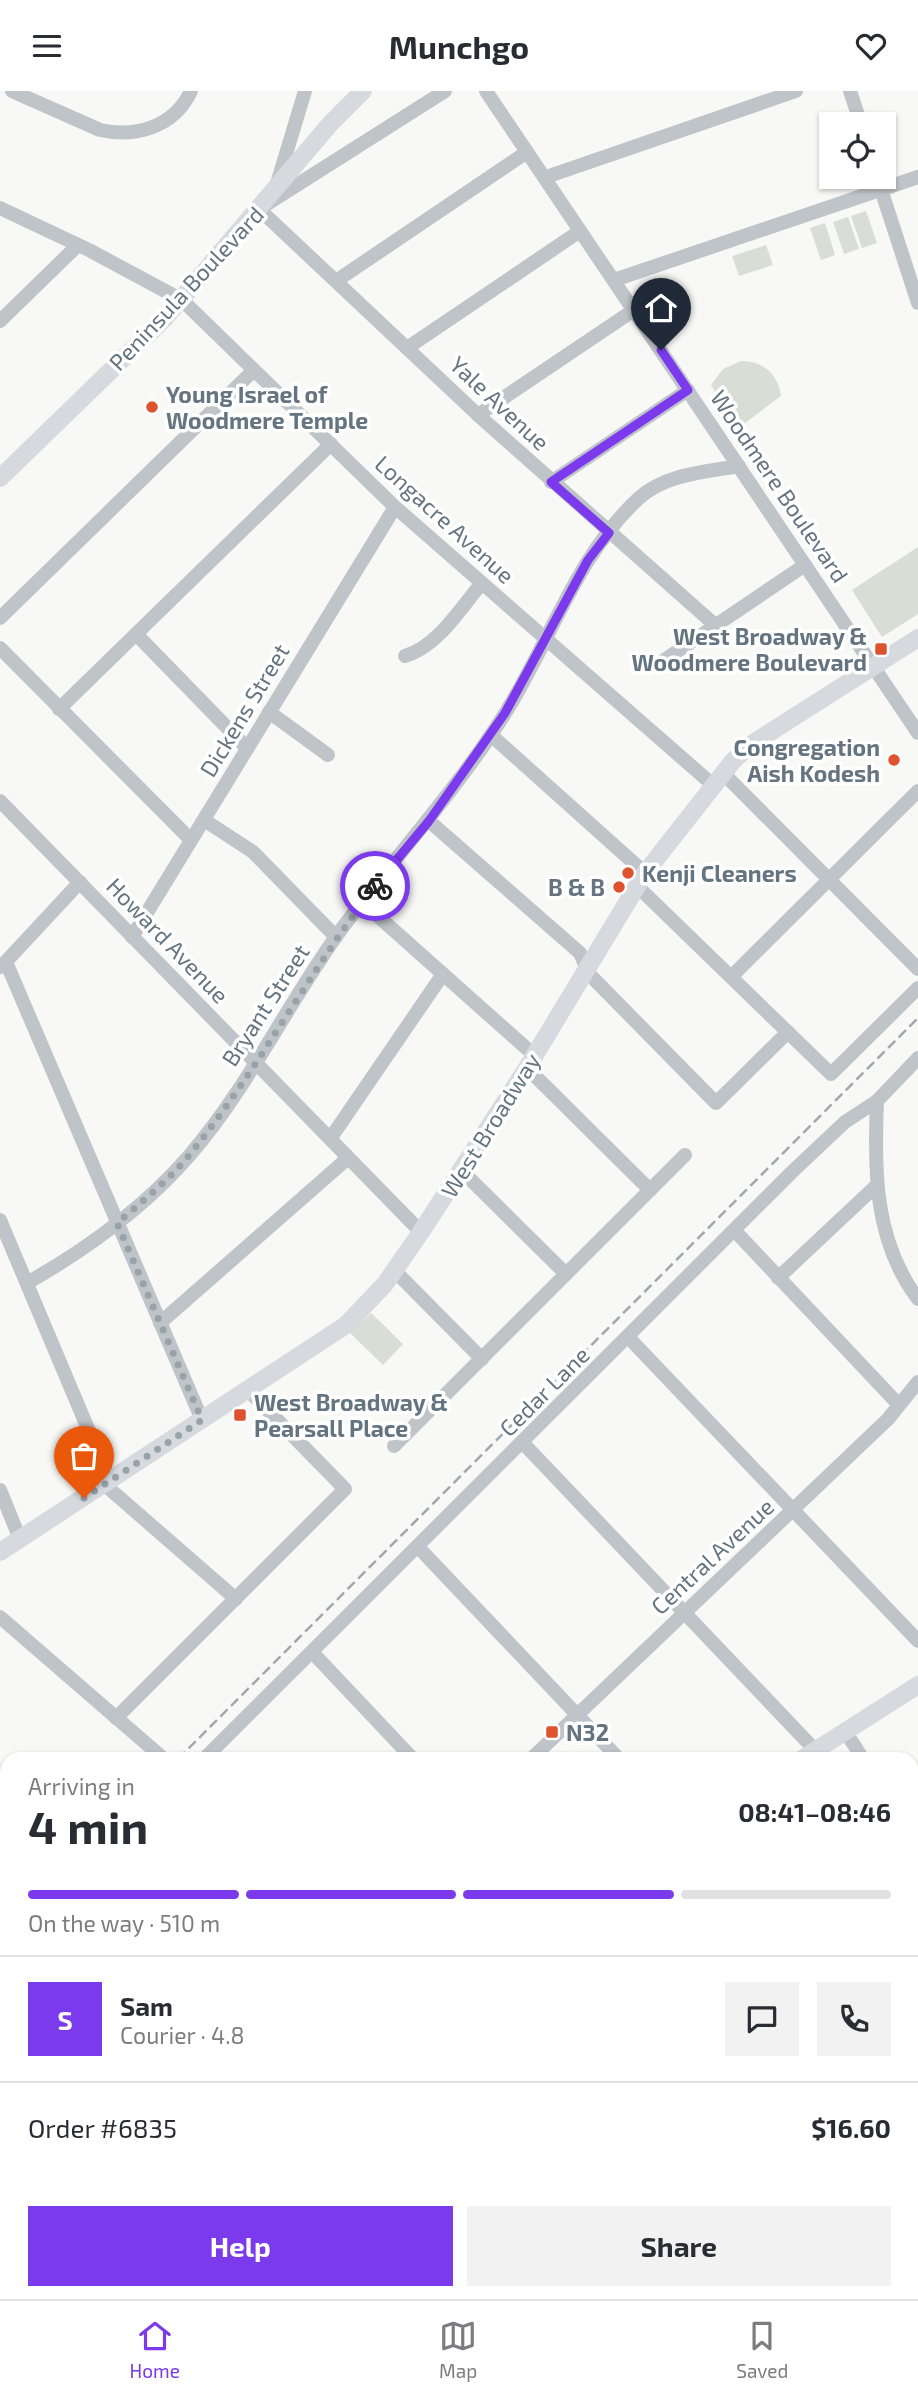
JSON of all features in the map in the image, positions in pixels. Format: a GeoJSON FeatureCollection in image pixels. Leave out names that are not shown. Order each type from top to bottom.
{"type":"FeatureCollection","features":[{"type":"Feature","properties":{"kind":"main road","name":"Peninsula Boulevard"},"geometry":{"type":"LineString","coordinates":[[0,478],[182,300],[330,124],[363,91]]}},
{"type":"Feature","properties":{"kind":"main road","name":"West Broadway"},"geometry":{"type":"LineString","coordinates":[[0,1552],[346,1325],[371,1301],[462,1171],[641,880],[718,779],[750,745],[918,638]]}},
{"type":"Feature","properties":{"kind":"main road"},"geometry":{"type":"LineString","coordinates":[[811,1752],[918,1685]]}},
{"type":"Feature","properties":{"kind":"street"},"geometry":{"type":"LineString","coordinates":[[12,91],[100,130],[133,133],[150,129],[166,120],[191,91]]}},
{"type":"Feature","properties":{"kind":"street"},"geometry":{"type":"LineString","coordinates":[[274,192],[305,91]]}},
{"type":"Feature","properties":{"kind":"street"},"geometry":{"type":"LineString","coordinates":[[259,209],[445,91]]}},
{"type":"Feature","properties":{"kind":"street","name":"Woodmere Boulevard"},"geometry":{"type":"LineString","coordinates":[[486,91],[918,733]]}},
{"type":"Feature","properties":{"kind":"street"},"geometry":{"type":"LineString","coordinates":[[546,177],[796,91]]}},
{"type":"Feature","properties":{"kind":"street"},"geometry":{"type":"LineString","coordinates":[[850,91],[857,112]]}},
{"type":"Feature","properties":{"kind":"street"},"geometry":{"type":"LineString","coordinates":[[336,281],[527,152]]}},
{"type":"Feature","properties":{"kind":"street"},"geometry":{"type":"LineString","coordinates":[[896,180],[918,177]]}},
{"type":"Feature","properties":{"kind":"street"},"geometry":{"type":"LineString","coordinates":[[614,280],[863,189]]}},
{"type":"Feature","properties":{"kind":"street"},"geometry":{"type":"LineString","coordinates":[[881,189],[918,303]]}},
{"type":"Feature","properties":{"kind":"street","name":"Longacre Avenue"},"geometry":{"type":"LineString","coordinates":[[0,208],[182,300],[395,507],[545,639],[718,779],[828,880],[918,969]]}},
{"type":"Feature","properties":{"kind":"street","name":"Yale Avenue"},"geometry":{"type":"LineString","coordinates":[[259,209],[551,482],[715,625]]}},
{"type":"Feature","properties":{"kind":"street"},"geometry":{"type":"LineString","coordinates":[[407,348],[580,230]]}},
{"type":"Feature","properties":{"kind":"street"},"geometry":{"type":"LineString","coordinates":[[0,321],[77,246]]}},
{"type":"Feature","properties":{"kind":"street"},"geometry":{"type":"LineString","coordinates":[[478,415],[634,310]]}},
{"type":"Feature","properties":{"kind":"street"},"geometry":{"type":"LineString","coordinates":[[0,618],[253,371]]}},
{"type":"Feature","properties":{"kind":"street"},"geometry":{"type":"LineString","coordinates":[[551,482],[688,390]]}},
{"type":"Feature","properties":{"kind":"street"},"geometry":{"type":"LineString","coordinates":[[60,709],[331,444]]}},
{"type":"Feature","properties":{"kind":"street","name":"Bryant Street"},"geometry":{"type":"LineString","coordinates":[[27,1283],[78,1254],[157,1189],[189,1155],[255,1062],[336,937],[429,821],[491,735],[588,560],[639,498],[656,485],[677,478],[739,466]]}},
{"type":"Feature","properties":{"kind":"street","name":"Dickens Street"},"geometry":{"type":"LineString","coordinates":[[132,937],[395,507]]}},
{"type":"Feature","properties":{"kind":"street"},"geometry":{"type":"LineString","coordinates":[[663,661],[805,565]]}},
{"type":"Feature","properties":{"kind":"street"},"geometry":{"type":"LineString","coordinates":[[405,656],[419,652],[432,642],[481,584]]}},
{"type":"Feature","properties":{"kind":"street"},"geometry":{"type":"LineString","coordinates":[[136,634],[247,748]]}},
{"type":"Feature","properties":{"kind":"street"},"geometry":{"type":"LineString","coordinates":[[0,648],[190,839]]}},
{"type":"Feature","properties":{"kind":"street"},"geometry":{"type":"LineString","coordinates":[[269,712],[328,755]]}},
{"type":"Feature","properties":{"kind":"street"},"geometry":{"type":"LineString","coordinates":[[491,735],[641,880],[732,976],[831,1074],[918,988]]}},
{"type":"Feature","properties":{"kind":"street"},"geometry":{"type":"LineString","coordinates":[[732,976],[918,791]]}},
{"type":"Feature","properties":{"kind":"street","name":"Howard Avenue"},"geometry":{"type":"LineString","coordinates":[[1,803],[421,1232]]}},
{"type":"Feature","properties":{"kind":"street"},"geometry":{"type":"LineString","coordinates":[[204,820],[253,852],[336,937]]}},
{"type":"Feature","properties":{"kind":"street"},"geometry":{"type":"LineString","coordinates":[[429,821],[580,953],[589,974],[612,1000],[716,1103],[788,1032]]}},
{"type":"Feature","properties":{"kind":"street"},"geometry":{"type":"LineString","coordinates":[[80,882],[3,965],[202,1420]]}},
{"type":"Feature","properties":{"kind":"street"},"geometry":{"type":"LineString","coordinates":[[362,902],[443,974],[531,1061],[650,1190]]}},
{"type":"Feature","properties":{"kind":"street"},"geometry":{"type":"LineString","coordinates":[[330,1139],[443,974]]}},
{"type":"Feature","properties":{"kind":"street","name":"Cedar Lane"},"geometry":{"type":"LineString","coordinates":[[211,1752],[845,1122],[877,1101],[918,1058]]}},
{"type":"Feature","properties":{"kind":"street"},"geometry":{"type":"LineString","coordinates":[[877,1101],[877,1185],[891,1250],[918,1299]]}},
{"type":"Feature","properties":{"kind":"street"},"geometry":{"type":"LineString","coordinates":[[394,1446],[685,1155]]}},
{"type":"Feature","properties":{"kind":"street"},"geometry":{"type":"LineString","coordinates":[[160,1323],[348,1158]]}},
{"type":"Feature","properties":{"kind":"street"},"geometry":{"type":"LineString","coordinates":[[462,1171],[566,1275]]}},
{"type":"Feature","properties":{"kind":"street"},"geometry":{"type":"LineString","coordinates":[[778,1278],[877,1185]]}},
{"type":"Feature","properties":{"kind":"street"},"geometry":{"type":"LineString","coordinates":[[0,1220],[107,1483],[236,1599]]}},
{"type":"Feature","properties":{"kind":"street"},"geometry":{"type":"LineString","coordinates":[[735,1231],[899,1405]]}},
{"type":"Feature","properties":{"kind":"street"},"geometry":{"type":"LineString","coordinates":[[394,1270],[482,1359]]}},
{"type":"Feature","properties":{"kind":"street"},"geometry":{"type":"LineString","coordinates":[[629,1338],[918,1641]]}},
{"type":"Feature","properties":{"kind":"street","name":"Central Avenue"},"geometry":{"type":"LineString","coordinates":[[538,1752],[888,1419],[918,1382]]}},
{"type":"Feature","properties":{"kind":"street"},"geometry":{"type":"LineString","coordinates":[[116,1718],[345,1489],[248,1390]]}},
{"type":"Feature","properties":{"kind":"street"},"geometry":{"type":"LineString","coordinates":[[523,1443],[685,1613],[806,1752]]}},
{"type":"Feature","properties":{"kind":"street"},"geometry":{"type":"LineString","coordinates":[[0,1490],[20,1539]]}},
{"type":"Feature","properties":{"kind":"street"},"geometry":{"type":"LineString","coordinates":[[418,1547],[612,1752]]}},
{"type":"Feature","properties":{"kind":"street"},"geometry":{"type":"LineString","coordinates":[[0,1618],[156,1752]]}},
{"type":"Feature","properties":{"kind":"street"},"geometry":{"type":"LineString","coordinates":[[312,1652],[406,1752]]}},
{"type":"Feature","properties":{"kind":"street"},"geometry":{"type":"LineString","coordinates":[[845,1731],[858,1752]]}},
{"type":"Feature","properties":{"kind":"shaded area"},"geometry":{"type":"Polygon","coordinates":[[[866,211],[877,243],[862,248],[851,216],[866,211]]]}},
{"type":"Feature","properties":{"kind":"shaded area"},"geometry":{"type":"Polygon","coordinates":[[[848,217],[859,249],[844,254],[833,222],[848,217]]]}},
{"type":"Feature","properties":{"kind":"shaded area"},"geometry":{"type":"Polygon","coordinates":[[[825,223],[835,255],[821,260],[810,228],[825,223]]]}},
{"type":"Feature","properties":{"kind":"shaded area"},"geometry":{"type":"Polygon","coordinates":[[[766,245],[773,265],[739,276],[732,256],[766,245]]]}},
{"type":"Feature","properties":{"kind":"shaded area"},"geometry":{"type":"Polygon","coordinates":[[[741,361],[756,363],[768,370],[777,381],[781,396],[736,430],[711,385],[723,369],[741,361]]]}},
{"type":"Feature","properties":{"kind":"shaded area"},"geometry":{"type":"Polygon","coordinates":[[[918,547],[918,614],[882,637],[852,590],[918,547]]]}},
{"type":"Feature","properties":{"kind":"shaded area"},"geometry":{"type":"Polygon","coordinates":[[[371,1313],[403,1344],[383,1365],[350,1333],[371,1313]]]}},
{"type":"Feature","properties":{"kind":"railway"},"geometry":{"type":"LineString","coordinates":[[185,1752],[918,1018]]}},
{"type":"Feature","properties":{"kind":"way so far"},"geometry":{"type":"LineString","coordinates":[[84,1498],[202,1420],[117,1223],[157,1189],[189,1155],[225,1108],[307,979],[375,886]]}},
{"type":"Feature","properties":{"kind":"place","name":"Young Israel of Woodmere Temple"},"geometry":{"type":"Point","coordinates":[152,407]}},
{"type":"Feature","properties":{"kind":"place","name":"West Broadway & Woodmere Boulevard"},"geometry":{"type":"Point","coordinates":[881,649]}},
{"type":"Feature","properties":{"kind":"place","name":"Congregation Aish Kodesh"},"geometry":{"type":"Point","coordinates":[894,760]}},
{"type":"Feature","properties":{"kind":"place","name":"Kenji Cleaners"},"geometry":{"type":"Point","coordinates":[628,873]}},
{"type":"Feature","properties":{"kind":"place","name":"B & B"},"geometry":{"type":"Point","coordinates":[619,887]}},
{"type":"Feature","properties":{"kind":"place","name":"West Broadway & Pearsall Place"},"geometry":{"type":"Point","coordinates":[240,1415]}},
{"type":"Feature","properties":{"kind":"place","name":"N32"},"geometry":{"type":"Point","coordinates":[552,1732]}},
{"type":"Feature","properties":{"kind":"route"},"geometry":{"type":"LineString","coordinates":[[375,886],[461,779],[505,713],[548,629],[568,600],[596,547],[609,533],[551,482],[688,390],[661,350]]}}]}
